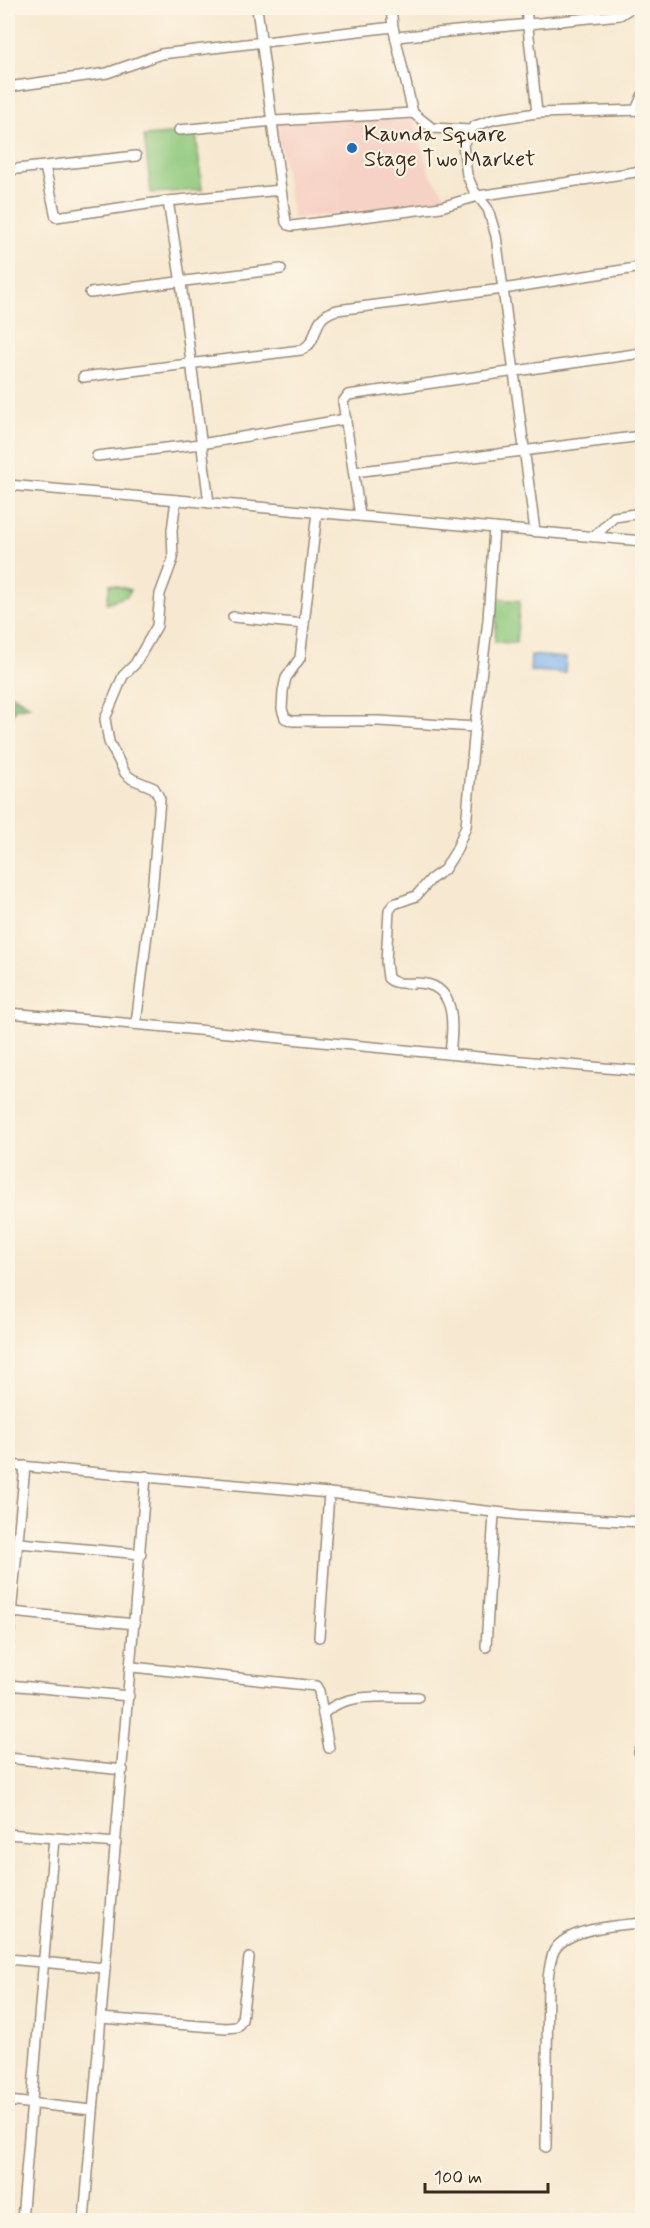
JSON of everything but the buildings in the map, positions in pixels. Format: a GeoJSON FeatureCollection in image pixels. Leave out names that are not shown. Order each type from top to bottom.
{"type":"FeatureCollection","features":[{"type":"Feature","properties":{"kind":"street"},"geometry":{"type":"LineString","coordinates":[[257,8],[281,190],[286,222],[290,226],[441,207],[478,196],[642,171]]}},
{"type":"Feature","properties":{"kind":"street"},"geometry":{"type":"LineString","coordinates":[[391,8],[393,27],[413,113],[432,128],[470,130]]}},
{"type":"Feature","properties":{"kind":"street"},"geometry":{"type":"LineString","coordinates":[[526,8],[537,113]]}},
{"type":"Feature","properties":{"kind":"street"},"geometry":{"type":"LineString","coordinates":[[396,38],[620,15],[630,8]]}},
{"type":"Feature","properties":{"kind":"street"},"geometry":{"type":"LineString","coordinates":[[8,87],[112,72],[161,54],[393,27]]}},
{"type":"Feature","properties":{"kind":"street"},"geometry":{"type":"LineString","coordinates":[[535,531],[496,236],[488,209],[467,176],[464,139],[475,126],[495,119],[537,113],[639,110],[642,96]]}},
{"type":"Feature","properties":{"kind":"street"},"geometry":{"type":"LineString","coordinates":[[178,130],[273,121],[413,113]]}},
{"type":"Feature","properties":{"kind":"street"},"geometry":{"type":"LineString","coordinates":[[8,170],[136,156]]}},
{"type":"Feature","properties":{"kind":"street"},"geometry":{"type":"LineString","coordinates":[[45,167],[56,217],[168,201],[281,190]]}},
{"type":"Feature","properties":{"kind":"street"},"geometry":{"type":"LineString","coordinates":[[168,201],[181,283],[209,503]]}},
{"type":"Feature","properties":{"kind":"street"},"geometry":{"type":"LineString","coordinates":[[82,377],[305,348],[311,342],[323,316],[337,310],[503,289],[642,267]]}},
{"type":"Feature","properties":{"kind":"street"},"geometry":{"type":"LineString","coordinates":[[90,293],[281,269]]}},
{"type":"Feature","properties":{"kind":"street"},"geometry":{"type":"LineString","coordinates":[[360,516],[344,400],[351,393],[642,353]]}},
{"type":"Feature","properties":{"kind":"street"},"geometry":{"type":"LineString","coordinates":[[98,456],[201,444],[346,419]]}},
{"type":"Feature","properties":{"kind":"street"},"geometry":{"type":"LineString","coordinates":[[354,472],[642,436]]}},
{"type":"Feature","properties":{"kind":"street"},"geometry":{"type":"LineString","coordinates":[[8,485],[642,541]]}},
{"type":"Feature","properties":{"kind":"street"},"geometry":{"type":"LineString","coordinates":[[136,1024],[152,893],[160,799],[154,788],[132,779],[125,773],[109,741],[105,719],[123,676],[135,664],[157,626],[160,594],[173,559],[172,530],[176,500]]}},
{"type":"Feature","properties":{"kind":"street"},"geometry":{"type":"LineString","coordinates":[[316,513],[299,662],[288,674],[283,692],[283,715],[288,720],[380,721],[475,727]]}},
{"type":"Feature","properties":{"kind":"street"},"geometry":{"type":"LineString","coordinates":[[594,537],[614,517],[642,513]]}},
{"type":"Feature","properties":{"kind":"street"},"geometry":{"type":"LineString","coordinates":[[450,1054],[453,1021],[447,1000],[442,992],[424,983],[394,983],[388,978],[386,962],[388,913],[394,904],[416,896],[431,879],[444,870],[464,834],[468,817],[475,727],[488,620],[494,528]]}},
{"type":"Feature","properties":{"kind":"street"},"geometry":{"type":"LineString","coordinates":[[233,617],[304,624]]}},
{"type":"Feature","properties":{"kind":"street"},"geometry":{"type":"LineString","coordinates":[[8,1014],[642,1071]]}},
{"type":"Feature","properties":{"kind":"street"},"geometry":{"type":"LineString","coordinates":[[8,1465],[330,1493],[494,1513],[642,1522]]}},
{"type":"Feature","properties":{"kind":"street"},"geometry":{"type":"LineString","coordinates":[[8,1646],[12,1543],[25,1466]]}},
{"type":"Feature","properties":{"kind":"street"},"geometry":{"type":"LineString","coordinates":[[84,2220],[132,1667],[146,1476]]}},
{"type":"Feature","properties":{"kind":"street"},"geometry":{"type":"LineString","coordinates":[[319,1637],[330,1493]]}},
{"type":"Feature","properties":{"kind":"street"},"geometry":{"type":"LineString","coordinates":[[486,1647],[494,1513]]}},
{"type":"Feature","properties":{"kind":"street"},"geometry":{"type":"LineString","coordinates":[[12,1543],[141,1554]]}},
{"type":"Feature","properties":{"kind":"street"},"geometry":{"type":"LineString","coordinates":[[11,1612],[135,1624]]}},
{"type":"Feature","properties":{"kind":"street"},"geometry":{"type":"LineString","coordinates":[[132,1667],[316,1686],[319,1691],[329,1748]]}},
{"type":"Feature","properties":{"kind":"street"},"geometry":{"type":"LineString","coordinates":[[8,1685],[129,1696]]}},
{"type":"Feature","properties":{"kind":"street"},"geometry":{"type":"LineString","coordinates":[[323,1714],[335,1704],[351,1700],[418,1697]]}},
{"type":"Feature","properties":{"kind":"street"},"geometry":{"type":"LineString","coordinates":[[8,1758],[123,1770]]}},
{"type":"Feature","properties":{"kind":"street"},"geometry":{"type":"LineString","coordinates":[[8,1834],[116,1843]]}},
{"type":"Feature","properties":{"kind":"street"},"geometry":{"type":"LineString","coordinates":[[22,2220],[54,1838]]}},
{"type":"Feature","properties":{"kind":"street"},"geometry":{"type":"LineString","coordinates":[[546,2147],[548,1979],[554,1951],[560,1942],[573,1935],[642,1923]]}},
{"type":"Feature","properties":{"kind":"street"},"geometry":{"type":"LineString","coordinates":[[100,2018],[237,2027],[242,2019],[249,1958]]}},
{"type":"Feature","properties":{"kind":"street"},"geometry":{"type":"LineString","coordinates":[[8,1959],[105,1968]]}},
{"type":"Feature","properties":{"kind":"street"},"geometry":{"type":"LineString","coordinates":[[8,2101],[92,2110]]}},
{"type":"Feature","properties":{"kind":"shaded area","name":"Kaunda Square Stage Two Market"},"geometry":{"type":"Polygon","coordinates":[[[413,117],[430,174],[448,199],[293,219],[276,122],[413,117]]]}},
{"type":"Feature","properties":{"kind":"green space"},"geometry":{"type":"Polygon","coordinates":[[[196,132],[202,190],[151,193],[144,136],[196,132]]]}},
{"type":"Feature","properties":{"kind":"green space"},"geometry":{"type":"Polygon","coordinates":[[[110,584],[131,590],[127,596],[107,603],[110,584]]]}},
{"type":"Feature","properties":{"kind":"green space"},"geometry":{"type":"Polygon","coordinates":[[[497,599],[520,601],[516,643],[495,642],[497,599]]]}},
{"type":"Feature","properties":{"kind":"green space"},"geometry":{"type":"Polygon","coordinates":[[[8,692],[30,706],[15,709],[8,722],[8,692]]]}},
{"type":"Feature","properties":{"kind":"water"},"geometry":{"type":"Polygon","coordinates":[[[531,655],[566,658],[565,673],[530,671],[531,655]]]}},
{"type":"Feature","properties":{"kind":"place","name":"Kaunda Square Stage Two Market"},"geometry":{"type":"Point","coordinates":[352,148]}}]}
